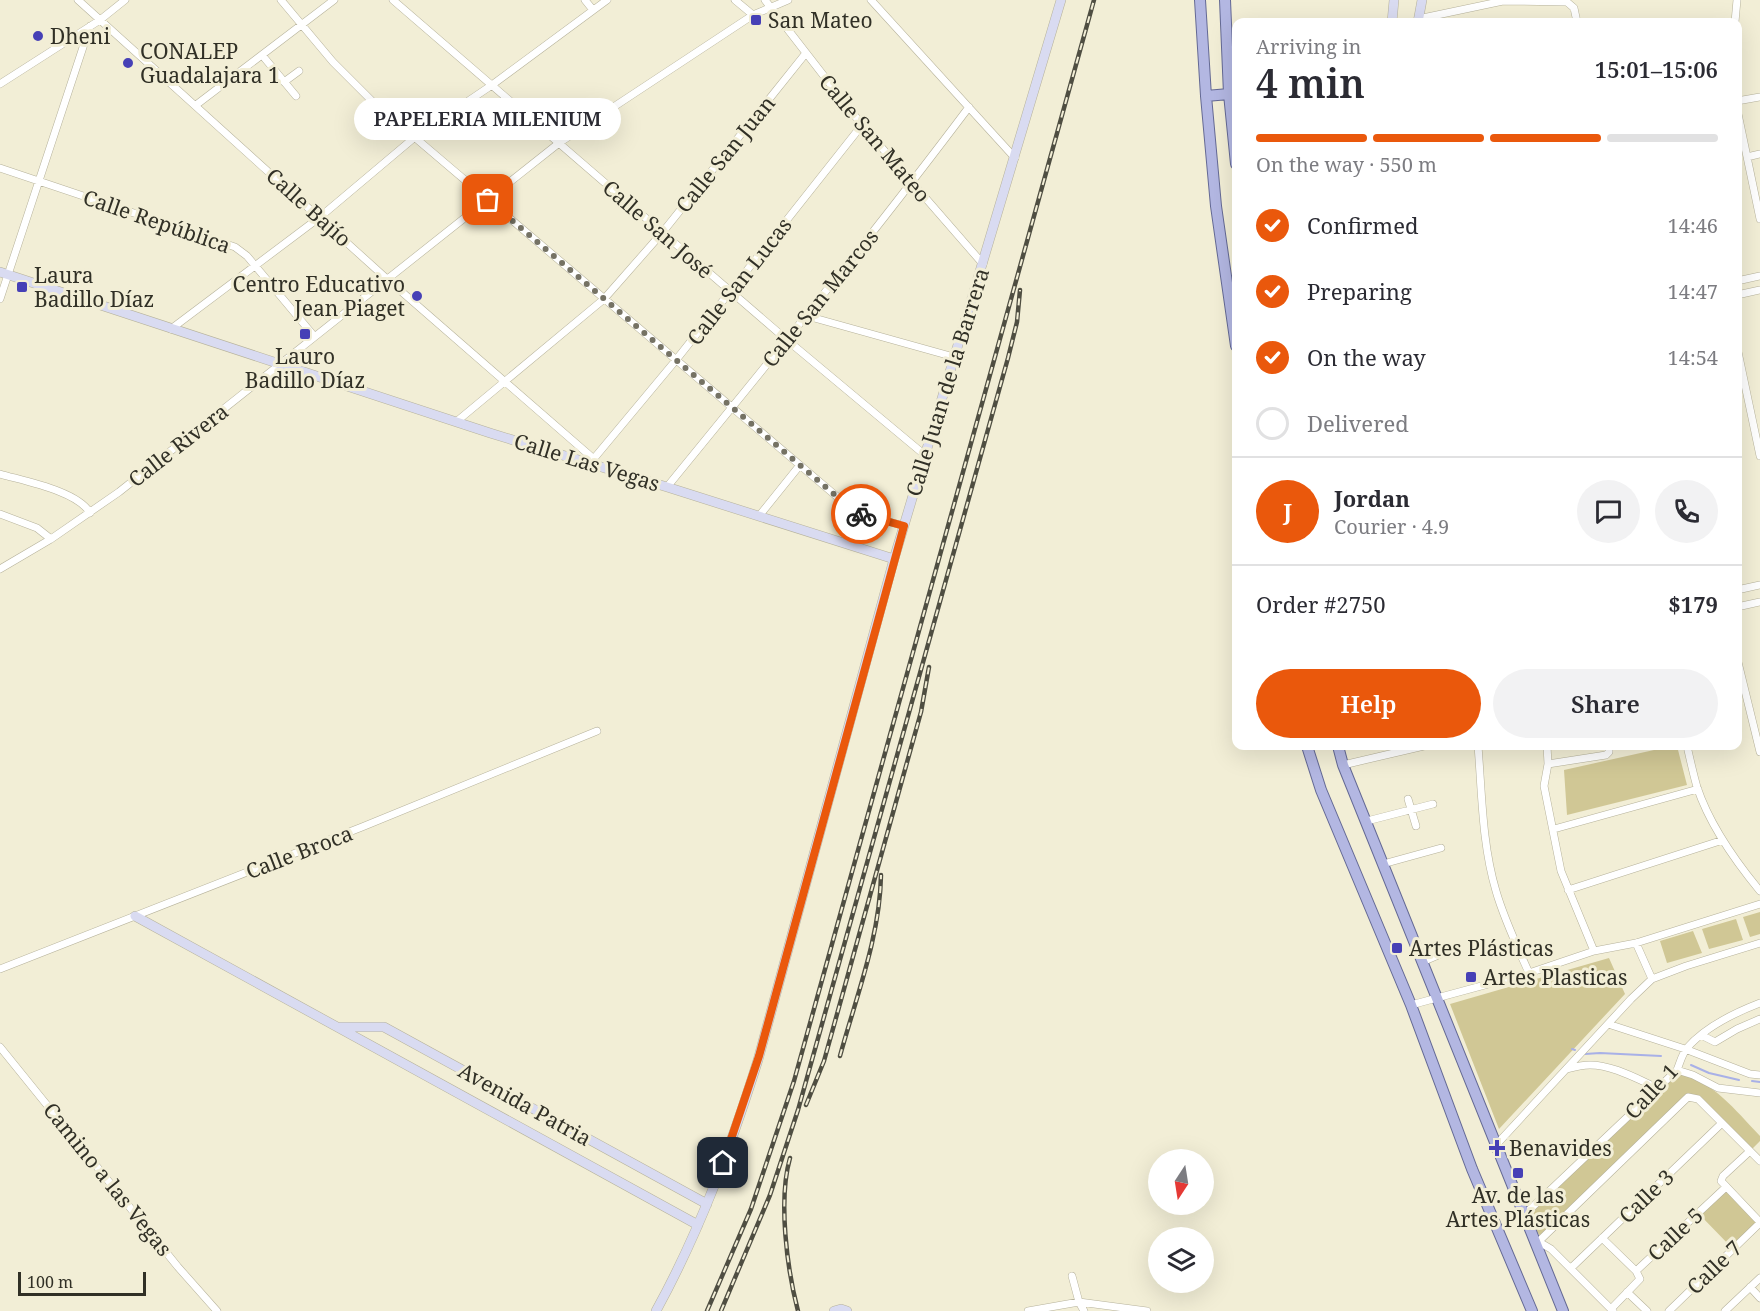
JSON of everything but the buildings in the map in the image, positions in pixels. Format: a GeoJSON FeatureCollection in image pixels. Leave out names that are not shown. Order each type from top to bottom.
{"type":"FeatureCollection","features":[{"type":"Feature","properties":{"kind":"main road"},"geometry":{"type":"LineString","coordinates":[[1200,0],[1216,206],[1232,318]]}},
{"type":"Feature","properties":{"kind":"main road"},"geometry":{"type":"LineString","coordinates":[[1225,0],[1232,124]]}},
{"type":"Feature","properties":{"kind":"main road"},"geometry":{"type":"LineString","coordinates":[[1206,96],[1229,94]]}},
{"type":"Feature","properties":{"kind":"main road"},"geometry":{"type":"LineString","coordinates":[[1308,750],[1321,790],[1411,1005],[1472,1169],[1532,1311]]}},
{"type":"Feature","properties":{"kind":"main road"},"geometry":{"type":"LineString","coordinates":[[1339,750],[1436,999],[1563,1311]]}},
{"type":"Feature","properties":{"kind":"street","name":"Calle Bajío"},"geometry":{"type":"LineString","coordinates":[[78,0],[593,461]]}},
{"type":"Feature","properties":{"kind":"street"},"geometry":{"type":"LineString","coordinates":[[0,84],[100,20],[125,0]]}},
{"type":"Feature","properties":{"kind":"street"},"geometry":{"type":"LineString","coordinates":[[281,0],[333,62],[372,101],[855,512],[904,526]]}},
{"type":"Feature","properties":{"kind":"street"},"geometry":{"type":"LineString","coordinates":[[196,105],[334,0]]}},
{"type":"Feature","properties":{"kind":"street","name":"Calle San José"},"geometry":{"type":"LineString","coordinates":[[393,0],[787,340],[926,456]]}},
{"type":"Feature","properties":{"kind":"street"},"geometry":{"type":"LineString","coordinates":[[585,0],[593,10]]}},
{"type":"Feature","properties":{"kind":"street"},"geometry":{"type":"LineString","coordinates":[[171,329],[320,217],[415,137],[492,85],[607,0]]}},
{"type":"Feature","properties":{"kind":"street"},"geometry":{"type":"LineString","coordinates":[[735,0],[753,15]]}},
{"type":"Feature","properties":{"kind":"street","name":"Calle San Mateo"},"geometry":{"type":"LineString","coordinates":[[765,0],[862,125],[983,264]]}},
{"type":"Feature","properties":{"kind":"street","name":"Calle Rivera"},"geometry":{"type":"LineString","coordinates":[[1,566],[51,539],[119,492],[558,143],[753,15],[788,0]]}},
{"type":"Feature","properties":{"kind":"street"},"geometry":{"type":"LineString","coordinates":[[871,0],[1015,158]]}},
{"type":"Feature","properties":{"kind":"street","name":"Calle Juan de la Barrera"},"geometry":{"type":"LineString","coordinates":[[656,1311],[708,1204],[759,1056],[894,559],[1061,0]]}},
{"type":"Feature","properties":{"kind":"street"},"geometry":{"type":"LineString","coordinates":[[1392,18],[1394,0]]}},
{"type":"Feature","properties":{"kind":"street"},"geometry":{"type":"LineString","coordinates":[[1419,18],[1422,0]]}},
{"type":"Feature","properties":{"kind":"street"},"geometry":{"type":"LineString","coordinates":[[1736,18],[1737,0]]}},
{"type":"Feature","properties":{"kind":"street"},"geometry":{"type":"LineString","coordinates":[[1431,18],[1503,1],[1567,2],[1571,4],[1576,18]]}},
{"type":"Feature","properties":{"kind":"street"},"geometry":{"type":"LineString","coordinates":[[0,300],[4,274],[39,181],[90,26]]}},
{"type":"Feature","properties":{"kind":"street","name":"Calle San Juan"},"geometry":{"type":"LineString","coordinates":[[456,422],[604,299],[662,233],[806,53]]}},
{"type":"Feature","properties":{"kind":"street"},"geometry":{"type":"LineString","coordinates":[[262,55],[296,96]]}},
{"type":"Feature","properties":{"kind":"street"},"geometry":{"type":"LineString","coordinates":[[284,82],[299,71]]}},
{"type":"Feature","properties":{"kind":"street"},"geometry":{"type":"LineString","coordinates":[[1742,100],[1760,97]]}},
{"type":"Feature","properties":{"kind":"street","name":"Calle San Marcos"},"geometry":{"type":"LineString","coordinates":[[667,487],[807,316],[969,107]]}},
{"type":"Feature","properties":{"kind":"street","name":"Calle San Lucas"},"geometry":{"type":"LineString","coordinates":[[593,461],[862,125]]}},
{"type":"Feature","properties":{"kind":"street"},"geometry":{"type":"LineString","coordinates":[[1742,142],[1760,215]]}},
{"type":"Feature","properties":{"kind":"street"},"geometry":{"type":"LineString","coordinates":[[1747,157],[1760,154]]}},
{"type":"Feature","properties":{"kind":"street","name":"Calle República"},"geometry":{"type":"LineString","coordinates":[[0,168],[235,247],[247,256],[314,336]]}},
{"type":"Feature","properties":{"kind":"street","name":"Calle Las Vegas"},"geometry":{"type":"LineString","coordinates":[[4,274],[456,422],[593,461],[667,487],[894,559]]}},
{"type":"Feature","properties":{"kind":"street"},"geometry":{"type":"LineString","coordinates":[[1742,280],[1760,276]]}},
{"type":"Feature","properties":{"kind":"street"},"geometry":{"type":"LineString","coordinates":[[1742,296],[1760,290]]}},
{"type":"Feature","properties":{"kind":"street"},"geometry":{"type":"LineString","coordinates":[[807,316],[954,357]]}},
{"type":"Feature","properties":{"kind":"street"},"geometry":{"type":"LineString","coordinates":[[1742,365],[1756,416],[1760,456]]}},
{"type":"Feature","properties":{"kind":"street"},"geometry":{"type":"LineString","coordinates":[[759,516],[800,465]]}},
{"type":"Feature","properties":{"kind":"street"},"geometry":{"type":"LineString","coordinates":[[0,474],[48,488],[80,501],[90,513]]}},
{"type":"Feature","properties":{"kind":"street"},"geometry":{"type":"LineString","coordinates":[[0,514],[37,528],[51,539]]}},
{"type":"Feature","properties":{"kind":"street"},"geometry":{"type":"LineString","coordinates":[[1742,589],[1760,585]]}},
{"type":"Feature","properties":{"kind":"street"},"geometry":{"type":"LineString","coordinates":[[1742,606],[1760,602]]}},
{"type":"Feature","properties":{"kind":"street"},"geometry":{"type":"LineString","coordinates":[[1742,678],[1760,752]]}},
{"type":"Feature","properties":{"kind":"street","name":"Calle Broca"},"geometry":{"type":"LineString","coordinates":[[0,969],[362,827],[597,731]]}},
{"type":"Feature","properties":{"kind":"street"},"geometry":{"type":"LineString","coordinates":[[1388,750],[1389,754]]}},
{"type":"Feature","properties":{"kind":"street"},"geometry":{"type":"LineString","coordinates":[[1344,765],[1406,750]]}},
{"type":"Feature","properties":{"kind":"street"},"geometry":{"type":"LineString","coordinates":[[1478,750],[1486,847],[1491,870],[1496,892],[1528,973]]}},
{"type":"Feature","properties":{"kind":"street"},"geometry":{"type":"LineString","coordinates":[[1547,750],[1548,764],[1544,786],[1562,871],[1594,951]]}},
{"type":"Feature","properties":{"kind":"street"},"geometry":{"type":"LineString","coordinates":[[1548,764],[1606,755],[1609,750]]}},
{"type":"Feature","properties":{"kind":"street"},"geometry":{"type":"LineString","coordinates":[[1688,750],[1698,789],[1723,840],[1743,871],[1760,891]]}},
{"type":"Feature","properties":{"kind":"street"},"geometry":{"type":"LineString","coordinates":[[1554,829],[1698,789]]}},
{"type":"Feature","properties":{"kind":"street"},"geometry":{"type":"LineString","coordinates":[[1408,799],[1416,826]]}},
{"type":"Feature","properties":{"kind":"street"},"geometry":{"type":"LineString","coordinates":[[1367,821],[1433,804]]}},
{"type":"Feature","properties":{"kind":"street"},"geometry":{"type":"LineString","coordinates":[[1568,890],[1723,840]]}},
{"type":"Feature","properties":{"kind":"street"},"geometry":{"type":"LineString","coordinates":[[1383,864],[1441,848]]}},
{"type":"Feature","properties":{"kind":"street"},"geometry":{"type":"LineString","coordinates":[[1411,1005],[1528,973],[1594,951],[1636,943],[1760,904]]}},
{"type":"Feature","properties":{"kind":"street","name":"Avenida Patria"},"geometry":{"type":"LineString","coordinates":[[135,916],[698,1225]]}},
{"type":"Feature","properties":{"kind":"street"},"geometry":{"type":"LineString","coordinates":[[1636,943],[1652,980]]}},
{"type":"Feature","properties":{"kind":"street"},"geometry":{"type":"LineString","coordinates":[[1496,1145],[1652,980],[1686,966],[1760,943]]}},
{"type":"Feature","properties":{"kind":"street"},"geometry":{"type":"LineString","coordinates":[[1422,962],[1450,950]]}},
{"type":"Feature","properties":{"kind":"street","name":"Calle 1"},"geometry":{"type":"LineString","coordinates":[[1524,1215],[1677,1070],[1685,1049],[1701,1035],[1737,1012],[1760,1003]]}},
{"type":"Feature","properties":{"kind":"street"},"geometry":{"type":"LineString","coordinates":[[1701,1035],[1715,1042],[1760,1019]]}},
{"type":"Feature","properties":{"kind":"street"},"geometry":{"type":"LineString","coordinates":[[1608,1024],[1685,1049],[1750,1074],[1760,1075]]}},
{"type":"Feature","properties":{"kind":"street","name":"Avenida Patria"},"geometry":{"type":"LineString","coordinates":[[338,1027],[384,1027],[708,1204]]}},
{"type":"Feature","properties":{"kind":"street","name":"Camino a las Vegas"},"geometry":{"type":"LineString","coordinates":[[0,1047],[178,1267],[217,1311]]}},
{"type":"Feature","properties":{"kind":"street"},"geometry":{"type":"LineString","coordinates":[[1567,1069],[1584,1065],[1597,1066],[1622,1073],[1658,1088]]}},
{"type":"Feature","properties":{"kind":"street"},"geometry":{"type":"LineString","coordinates":[[1677,1070],[1693,1075],[1718,1088],[1760,1093]]}},
{"type":"Feature","properties":{"kind":"street","name":"Calle 1"},"geometry":{"type":"LineString","coordinates":[[1537,1243],[1685,1099],[1692,1097],[1698,1099],[1722,1123]]}},
{"type":"Feature","properties":{"kind":"street"},"geometry":{"type":"LineString","coordinates":[[1722,1123],[1760,1161]]}},
{"type":"Feature","properties":{"kind":"street","name":"Calle 3"},"geometry":{"type":"LineString","coordinates":[[1571,1268],[1722,1123]]}},
{"type":"Feature","properties":{"kind":"street","name":"Calle 5"},"geometry":{"type":"LineString","coordinates":[[1612,1310],[1640,1280],[1636,1271],[1723,1184],[1723,1176],[1750,1151]]}},
{"type":"Feature","properties":{"kind":"street"},"geometry":{"type":"LineString","coordinates":[[1723,1184],[1760,1222]]}},
{"type":"Feature","properties":{"kind":"street","name":"Calle 7"},"geometry":{"type":"LineString","coordinates":[[1669,1311],[1760,1222]]}},
{"type":"Feature","properties":{"kind":"street"},"geometry":{"type":"LineString","coordinates":[[1602,1238],[1636,1271]]}},
{"type":"Feature","properties":{"kind":"street"},"geometry":{"type":"LineString","coordinates":[[1537,1243],[1551,1249],[1612,1310]]}},
{"type":"Feature","properties":{"kind":"street"},"geometry":{"type":"LineString","coordinates":[[1072,1276],[1079,1302],[1084,1311]]}},
{"type":"Feature","properties":{"kind":"street"},"geometry":{"type":"LineString","coordinates":[[1725,1311],[1760,1278]]}},
{"type":"Feature","properties":{"kind":"street"},"geometry":{"type":"LineString","coordinates":[[1750,1287],[1760,1298]]}},
{"type":"Feature","properties":{"kind":"street"},"geometry":{"type":"LineString","coordinates":[[1627,1292],[1647,1311]]}},
{"type":"Feature","properties":{"kind":"street"},"geometry":{"type":"LineString","coordinates":[[1028,1311],[1079,1302],[1147,1311]]}},
{"type":"Feature","properties":{"kind":"street"},"geometry":{"type":"LineString","coordinates":[[834,1311],[847,1311]]}},
{"type":"Feature","properties":{"kind":"shaded area"},"geometry":{"type":"Polygon","coordinates":[[[1654,750],[1678,750],[1687,785],[1567,815],[1564,770],[1654,750]]]}},
{"type":"Feature","properties":{"kind":"shaded area"},"geometry":{"type":"Polygon","coordinates":[[[1760,912],[1760,934],[1750,937],[1743,917],[1760,912]]]}},
{"type":"Feature","properties":{"kind":"shaded area"},"geometry":{"type":"Polygon","coordinates":[[[1736,919],[1743,940],[1709,949],[1702,929],[1736,919]]]}},
{"type":"Feature","properties":{"kind":"shaded area"},"geometry":{"type":"Polygon","coordinates":[[[1693,931],[1702,953],[1667,963],[1660,941],[1693,931]]]}},
{"type":"Feature","properties":{"kind":"shaded area"},"geometry":{"type":"Polygon","coordinates":[[[1609,958],[1625,994],[1499,1129],[1450,1004],[1609,958]]]}},
{"type":"Feature","properties":{"kind":"shaded area"},"geometry":{"type":"Polygon","coordinates":[[[1677,1071],[1703,1083],[1723,1098],[1760,1136],[1760,1141],[1751,1150],[1700,1097],[1687,1097],[1541,1237],[1524,1215],[1677,1071]]]}},
{"type":"Feature","properties":{"kind":"shaded area"},"geometry":{"type":"Polygon","coordinates":[[[1726,1187],[1760,1222],[1733,1249],[1698,1213],[1726,1187]]]}},
{"type":"Feature","properties":{"kind":"waterway"},"geometry":{"type":"LineString","coordinates":[[1585,1054],[1661,1056]]}},
{"type":"Feature","properties":{"kind":"waterway"},"geometry":{"type":"LineString","coordinates":[[1691,1065],[1709,1073],[1739,1080]]}},
{"type":"Feature","properties":{"kind":"waterway"},"geometry":{"type":"LineString","coordinates":[[1752,1081],[1760,1082]]}},
{"type":"Feature","properties":{"kind":"railway"},"geometry":{"type":"LineString","coordinates":[[707,1311],[751,1209],[794,1081],[1094,0]]}},
{"type":"Feature","properties":{"kind":"railway"},"geometry":{"type":"LineString","coordinates":[[721,1311],[770,1195],[798,1110],[1008,358],[1017,322],[1020,290]]}},
{"type":"Feature","properties":{"kind":"railway"},"geometry":{"type":"LineString","coordinates":[[806,1105],[824,1061],[921,712],[929,667]]}},
{"type":"Feature","properties":{"kind":"railway"},"geometry":{"type":"LineString","coordinates":[[840,1056],[872,944],[880,898],[881,875]]}},
{"type":"Feature","properties":{"kind":"railway"},"geometry":{"type":"LineString","coordinates":[[790,1158],[786,1175],[785,1234],[790,1275],[798,1311]]}},
{"type":"Feature","properties":{"kind":"way so far"},"geometry":{"type":"LineString","coordinates":[[488,200],[855,512],[861,514]]}},
{"type":"Feature","properties":{"kind":"place","name":"San Mateo"},"geometry":{"type":"Point","coordinates":[756,20]}},
{"type":"Feature","properties":{"kind":"place","name":"Dheni"},"geometry":{"type":"Point","coordinates":[38,36]}},
{"type":"Feature","properties":{"kind":"place","name":"CONALEP Guadalajara 1"},"geometry":{"type":"Point","coordinates":[128,63]}},
{"type":"Feature","properties":{"kind":"place","name":"PAPELERIA MILENIUM"},"geometry":{"type":"Point","coordinates":[488,200]}},
{"type":"Feature","properties":{"kind":"place","name":"Laura Badillo Díaz"},"geometry":{"type":"Point","coordinates":[22,287]}},
{"type":"Feature","properties":{"kind":"place","name":"Centro Educativo Jean Piaget"},"geometry":{"type":"Point","coordinates":[417,296]}},
{"type":"Feature","properties":{"kind":"place","name":"Lauro Badillo Díaz"},"geometry":{"type":"Point","coordinates":[305,334]}},
{"type":"Feature","properties":{"kind":"place","name":"Artes Plásticas"},"geometry":{"type":"Point","coordinates":[1397,948]}},
{"type":"Feature","properties":{"kind":"place","name":"Artes Plasticas"},"geometry":{"type":"Point","coordinates":[1471,977]}},
{"type":"Feature","properties":{"kind":"place","name":"Benavides"},"geometry":{"type":"Point","coordinates":[1497,1148]}},
{"type":"Feature","properties":{"kind":"place","name":"Av. de las Artes Plásticas"},"geometry":{"type":"Point","coordinates":[1518,1173]}},
{"type":"Feature","properties":{"kind":"route"},"geometry":{"type":"LineString","coordinates":[[723,1163],[759,1056],[904,526],[861,514]]}}]}
